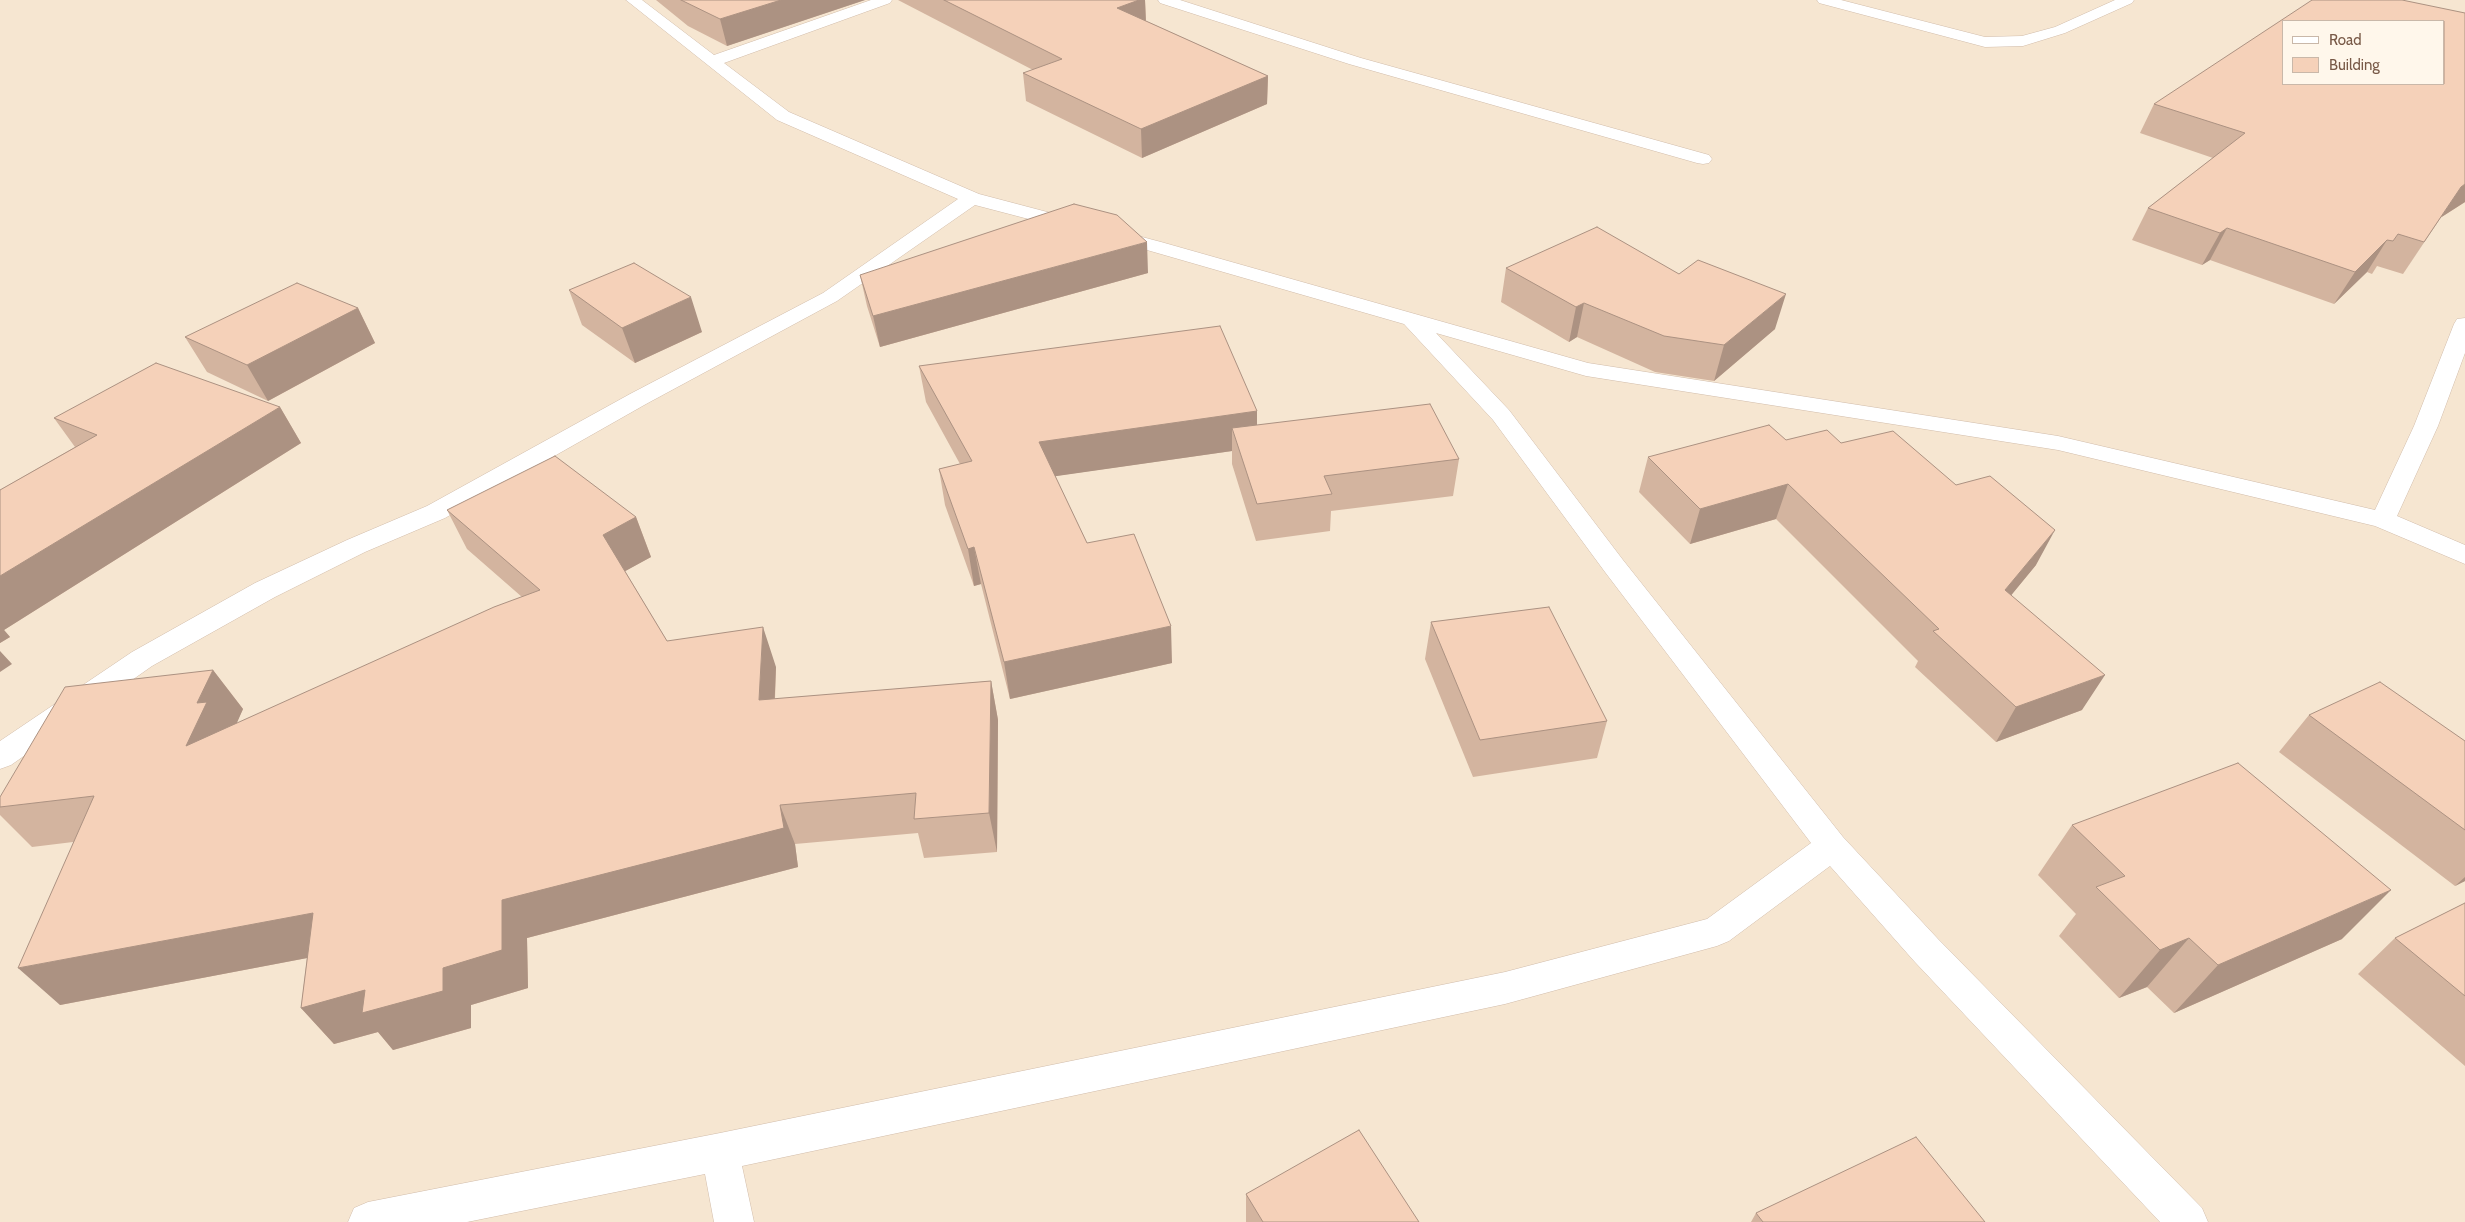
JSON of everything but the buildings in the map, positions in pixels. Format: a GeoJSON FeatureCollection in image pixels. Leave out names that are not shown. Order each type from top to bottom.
{"type":"FeatureCollection","features":[{"type":"Feature","properties":{"kind":"street"},"geometry":{"type":"LineString","coordinates":[[633,0],[783,116],[972,198],[1154,246],[1586,370],[2058,443],[2383,520],[2465,555]]}},
{"type":"Feature","properties":{"kind":"street"},"geometry":{"type":"LineString","coordinates":[[713,61],[885,0]]}},
{"type":"Feature","properties":{"kind":"street"},"geometry":{"type":"LineString","coordinates":[[1165,0],[1355,61],[1703,158]]}},
{"type":"Feature","properties":{"kind":"street"},"geometry":{"type":"LineString","coordinates":[[1824,0],[1985,42],[2023,41],[2060,30],[2127,0]]}},
{"type":"Feature","properties":{"kind":"street"},"geometry":{"type":"LineString","coordinates":[[0,756],[142,659],[265,590],[356,546],[436,512],[638,399],[830,297],[972,198]]}},
{"type":"Feature","properties":{"kind":"street"},"geometry":{"type":"LineString","coordinates":[[1413,321],[1501,415],[1620,574],[1832,846],[1926,950],[2188,1222]]}},
{"type":"Feature","properties":{"kind":"street"},"geometry":{"type":"LineString","coordinates":[[2383,520],[2426,426],[2465,324]]}},
{"type":"Feature","properties":{"kind":"street"},"geometry":{"type":"LineString","coordinates":[[368,1222],[720,1152],[1505,988],[1717,931],[1832,846]]}},
{"type":"Feature","properties":{"kind":"street"},"geometry":{"type":"LineString","coordinates":[[720,1152],[734,1222]]}},
{"type":"Feature","properties":{"kind":"shaded area"},"geometry":{"type":"Polygon","coordinates":[[[0,0],[2465,0],[2465,1222],[0,1222],[0,0]]]}}]}
